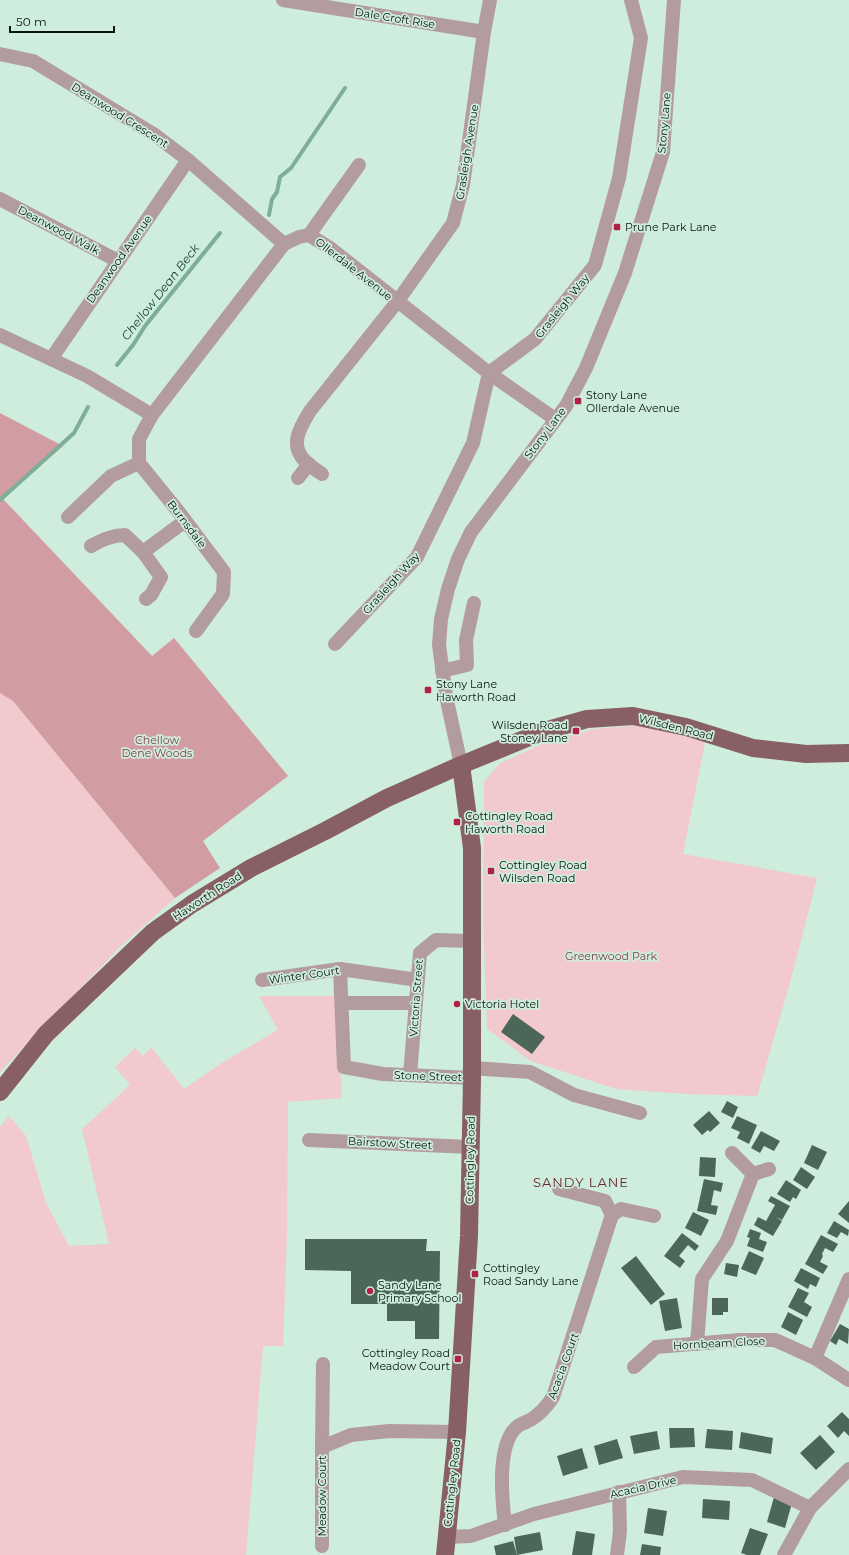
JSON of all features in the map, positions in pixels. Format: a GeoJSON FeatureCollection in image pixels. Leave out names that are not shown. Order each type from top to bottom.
{"type":"FeatureCollection","features":[{"type":"Feature","properties":{"kind":"main road","name":"Wilsden Road"},"geometry":{"type":"LineString","coordinates":[[461,765],[544,731],[567,724],[587,719],[633,716],[686,727],[753,748],[806,754],[849,753]]}},
{"type":"Feature","properties":{"kind":"main road","name":"Cottingley Road"},"geometry":{"type":"LineString","coordinates":[[445,1555],[457,1432],[469,1236],[471,1147],[472,848],[461,765]]}},
{"type":"Feature","properties":{"kind":"main road","name":"Haworth Road"},"geometry":{"type":"LineString","coordinates":[[0,1092],[46,1034],[153,932],[192,904],[251,868],[387,798],[461,765]]}},
{"type":"Feature","properties":{"kind":"street","name":"Dale Croft Rise"},"geometry":{"type":"LineString","coordinates":[[283,0],[484,32]]}},
{"type":"Feature","properties":{"kind":"street","name":"Grasleigh Avenue"},"geometry":{"type":"LineString","coordinates":[[322,474],[303,459],[297,445],[301,426],[310,411],[397,302],[453,223],[464,185],[484,32],[490,0]]}},
{"type":"Feature","properties":{"kind":"street","name":"Grasleigh Way"},"geometry":{"type":"LineString","coordinates":[[335,644],[417,557],[473,443],[489,373],[535,339],[595,266],[619,178],[640,38],[631,0]]}},
{"type":"Feature","properties":{"kind":"street","name":"Stony Lane"},"geometry":{"type":"LineString","coordinates":[[461,765],[446,696],[439,645],[441,620],[448,589],[458,559],[471,532],[566,406],[586,368],[625,273],[663,152],[674,0]]}},
{"type":"Feature","properties":{"kind":"street","name":"Deanwood Crescent"},"geometry":{"type":"LineString","coordinates":[[0,54],[33,61],[155,135],[188,160],[284,244]]}},
{"type":"Feature","properties":{"kind":"street","name":"Deanwood Avenue"},"geometry":{"type":"LineString","coordinates":[[51,359],[188,160]]}},
{"type":"Feature","properties":{"kind":"street"},"geometry":{"type":"LineString","coordinates":[[310,235],[359,165]]}},
{"type":"Feature","properties":{"kind":"street","name":"Deanwood Walk"},"geometry":{"type":"LineString","coordinates":[[0,199],[118,260]]}},
{"type":"Feature","properties":{"kind":"street","name":"Ollerdale Avenue"},"geometry":{"type":"LineString","coordinates":[[152,415],[284,244],[299,237],[310,235],[330,248],[489,373],[555,419]]}},
{"type":"Feature","properties":{"kind":"street"},"geometry":{"type":"LineString","coordinates":[[0,335],[87,376],[152,415],[139,439],[139,463],[111,476],[68,517]]}},
{"type":"Feature","properties":{"kind":"street","name":"Burnsdale"},"geometry":{"type":"LineString","coordinates":[[139,463],[185,520],[224,572],[223,594],[196,631]]}},
{"type":"Feature","properties":{"kind":"street"},"geometry":{"type":"LineString","coordinates":[[298,478],[309,464]]}},
{"type":"Feature","properties":{"kind":"street"},"geometry":{"type":"LineString","coordinates":[[143,552],[185,520]]}},
{"type":"Feature","properties":{"kind":"street"},"geometry":{"type":"LineString","coordinates":[[91,546],[104,539],[117,535],[125,535],[143,552],[160,577],[151,595],[146,599]]}},
{"type":"Feature","properties":{"kind":"street"},"geometry":{"type":"LineString","coordinates":[[442,671],[466,665],[466,640],[474,603]]}},
{"type":"Feature","properties":{"kind":"street","name":"Victoria Street"},"geometry":{"type":"LineString","coordinates":[[410,1075],[420,953],[436,940],[472,941]]}},
{"type":"Feature","properties":{"kind":"street"},"geometry":{"type":"LineString","coordinates":[[340,969],[342,1003],[416,1003]]}},
{"type":"Feature","properties":{"kind":"street","name":"Winter Court"},"geometry":{"type":"LineString","coordinates":[[262,980],[340,969],[418,980]]}},
{"type":"Feature","properties":{"kind":"street","name":"Stone Street"},"geometry":{"type":"LineString","coordinates":[[342,1003],[344,1067],[383,1074],[410,1075],[530,1072],[574,1094],[640,1113]]}},
{"type":"Feature","properties":{"kind":"street","name":"Bairstow Street"},"geometry":{"type":"LineString","coordinates":[[309,1140],[471,1147]]}},
{"type":"Feature","properties":{"kind":"street"},"geometry":{"type":"LineString","coordinates":[[732,1153],[752,1174]]}},
{"type":"Feature","properties":{"kind":"street"},"geometry":{"type":"LineString","coordinates":[[752,1174],[769,1169]]}},
{"type":"Feature","properties":{"kind":"street"},"geometry":{"type":"LineString","coordinates":[[697,1344],[702,1279],[727,1241],[752,1174]]}},
{"type":"Feature","properties":{"kind":"street"},"geometry":{"type":"LineString","coordinates":[[559,1189],[605,1201],[612,1215],[621,1208],[654,1216]]}},
{"type":"Feature","properties":{"kind":"street","name":"Acacia Court"},"geometry":{"type":"LineString","coordinates":[[505,1525],[502,1504],[503,1459],[506,1444],[509,1436],[518,1426],[544,1411],[553,1397],[612,1215]]}},
{"type":"Feature","properties":{"kind":"street"},"geometry":{"type":"LineString","coordinates":[[815,1358],[849,1278]]}},
{"type":"Feature","properties":{"kind":"street","name":"Hornbeam Close"},"geometry":{"type":"LineString","coordinates":[[634,1367],[656,1347],[740,1340],[775,1340],[815,1358],[849,1380]]}},
{"type":"Feature","properties":{"kind":"street","name":"Meadow Court"},"geometry":{"type":"LineString","coordinates":[[322,1546],[323,1364]]}},
{"type":"Feature","properties":{"kind":"street","name":"Meadow Court"},"geometry":{"type":"LineString","coordinates":[[322,1447],[351,1435],[389,1431],[457,1432]]}},
{"type":"Feature","properties":{"kind":"street"},"geometry":{"type":"LineString","coordinates":[[784,1555],[810,1508],[849,1468]]}},
{"type":"Feature","properties":{"kind":"street","name":"Acacia Drive"},"geometry":{"type":"LineString","coordinates":[[446,1536],[471,1536],[534,1514],[683,1477],[752,1480],[810,1508]]}},
{"type":"Feature","properties":{"kind":"street"},"geometry":{"type":"LineString","coordinates":[[617,1555],[620,1531],[619,1492]]}},
{"type":"Feature","properties":{"kind":"green space","name":"Chellow Dene Woods"},"geometry":{"type":"Polygon","coordinates":[[[0,413],[63,446],[3,499],[152,656],[174,638],[288,776],[203,841],[220,868],[175,898],[13,701],[0,693],[0,413]]]}},
{"type":"Feature","properties":{"kind":"green space"},"geometry":{"type":"Polygon","coordinates":[[[0,693],[13,701],[175,898],[122,945],[0,1072],[0,693]]]}},
{"type":"Feature","properties":{"kind":"green space","name":"Greenwood Park"},"geometry":{"type":"Polygon","coordinates":[[[641,725],[705,742],[683,854],[817,878],[790,983],[757,1096],[687,1094],[616,1089],[531,1061],[487,1029],[483,918],[484,782],[500,763],[553,739],[594,729],[641,725]]]}},
{"type":"Feature","properties":{"kind":"green space"},"geometry":{"type":"Polygon","coordinates":[[[259,996],[336,996],[342,1098],[288,1102],[287,1235],[283,1346],[263,1346],[246,1555],[0,1555],[0,1127],[9,1116],[26,1136],[46,1203],[69,1246],[109,1244],[82,1129],[130,1085],[115,1067],[135,1048],[143,1056],[151,1047],[184,1089],[220,1064],[278,1030],[259,996]]]}},
{"type":"Feature","properties":{"kind":"building"},"geometry":{"type":"Polygon","coordinates":[[[513,1014],[545,1037],[532,1054],[501,1032],[513,1014]]]}},
{"type":"Feature","properties":{"kind":"building"},"geometry":{"type":"Polygon","coordinates":[[[727,1101],[738,1107],[733,1118],[721,1112],[727,1101]]]}},
{"type":"Feature","properties":{"kind":"building"},"geometry":{"type":"Polygon","coordinates":[[[709,1111],[720,1123],[710,1132],[708,1130],[702,1135],[693,1125],[709,1111]]]}},
{"type":"Feature","properties":{"kind":"building"},"geometry":{"type":"Polygon","coordinates":[[[737,1116],[757,1125],[749,1144],[737,1138],[740,1132],[731,1128],[737,1116]]]}},
{"type":"Feature","properties":{"kind":"building"},"geometry":{"type":"Polygon","coordinates":[[[761,1131],[780,1141],[774,1151],[764,1146],[760,1153],[751,1148],[761,1131]]]}},
{"type":"Feature","properties":{"kind":"building"},"geometry":{"type":"Polygon","coordinates":[[[812,1145],[827,1152],[818,1170],[804,1163],[812,1145]]]}},
{"type":"Feature","properties":{"kind":"building"},"geometry":{"type":"Polygon","coordinates":[[[700,1157],[716,1158],[715,1177],[699,1176],[700,1157]]]}},
{"type":"Feature","properties":{"kind":"building"},"geometry":{"type":"Polygon","coordinates":[[[801,1167],[815,1177],[807,1189],[793,1180],[801,1167]]]}},
{"type":"Feature","properties":{"kind":"building"},"geometry":{"type":"Polygon","coordinates":[[[704,1179],[723,1183],[721,1192],[714,1190],[711,1205],[718,1206],[716,1215],[697,1211],[704,1179]]]}},
{"type":"Feature","properties":{"kind":"building"},"geometry":{"type":"Polygon","coordinates":[[[786,1180],[801,1190],[796,1199],[793,1197],[790,1202],[777,1194],[786,1180]]]}},
{"type":"Feature","properties":{"kind":"building"},"geometry":{"type":"Polygon","coordinates":[[[771,1196],[790,1206],[782,1220],[776,1217],[782,1221],[773,1236],[754,1225],[758,1217],[766,1221],[775,1205],[768,1201],[771,1196]]]}},
{"type":"Feature","properties":{"kind":"building"},"geometry":{"type":"Polygon","coordinates":[[[849,1201],[849,1223],[838,1214],[849,1201]]]}},
{"type":"Feature","properties":{"kind":"building"},"geometry":{"type":"Polygon","coordinates":[[[693,1212],[709,1220],[701,1236],[685,1228],[693,1212]]]}},
{"type":"Feature","properties":{"kind":"building"},"geometry":{"type":"Polygon","coordinates":[[[834,1221],[849,1230],[848,1236],[841,1232],[837,1238],[827,1233],[834,1221]]]}},
{"type":"Feature","properties":{"kind":"building"},"geometry":{"type":"Polygon","coordinates":[[[750,1229],[761,1233],[759,1239],[767,1242],[763,1252],[747,1246],[750,1238],[747,1237],[750,1229]]]}},
{"type":"Feature","properties":{"kind":"building"},"geometry":{"type":"Polygon","coordinates":[[[682,1233],[699,1246],[695,1251],[688,1245],[679,1256],[685,1261],[680,1268],[664,1256],[682,1233]]]}},
{"type":"Feature","properties":{"kind":"building"},"geometry":{"type":"Polygon","coordinates":[[[821,1235],[838,1244],[833,1252],[825,1248],[822,1254],[823,1256],[820,1262],[828,1266],[823,1274],[805,1264],[821,1235]]]}},
{"type":"Feature","properties":{"kind":"building"},"geometry":{"type":"Polygon","coordinates":[[[305,1239],[427,1239],[426,1251],[440,1251],[439,1339],[415,1339],[415,1321],[387,1321],[387,1304],[351,1304],[351,1271],[305,1270],[305,1239]]]}},
{"type":"Feature","properties":{"kind":"building"},"geometry":{"type":"Polygon","coordinates":[[[749,1251],[764,1258],[756,1275],[741,1269],[749,1251]]]}},
{"type":"Feature","properties":{"kind":"building"},"geometry":{"type":"Polygon","coordinates":[[[636,1256],[665,1294],[651,1305],[621,1268],[636,1256]]]}},
{"type":"Feature","properties":{"kind":"building"},"geometry":{"type":"Polygon","coordinates":[[[726,1263],[739,1265],[737,1277],[724,1274],[726,1263]]]}},
{"type":"Feature","properties":{"kind":"building"},"geometry":{"type":"Polygon","coordinates":[[[801,1268],[820,1278],[816,1287],[810,1284],[808,1289],[794,1281],[801,1268]]]}},
{"type":"Feature","properties":{"kind":"building"},"geometry":{"type":"Polygon","coordinates":[[[798,1288],[809,1293],[804,1302],[812,1307],[807,1317],[788,1307],[798,1288]]]}},
{"type":"Feature","properties":{"kind":"building"},"geometry":{"type":"Polygon","coordinates":[[[677,1298],[682,1328],[665,1331],[659,1301],[677,1298]]]}},
{"type":"Feature","properties":{"kind":"building"},"geometry":{"type":"Polygon","coordinates":[[[712,1298],[728,1298],[728,1312],[723,1312],[723,1315],[712,1315],[712,1298]]]}},
{"type":"Feature","properties":{"kind":"building"},"geometry":{"type":"Polygon","coordinates":[[[788,1312],[803,1320],[796,1335],[781,1327],[788,1312]]]}},
{"type":"Feature","properties":{"kind":"building"},"geometry":{"type":"Polygon","coordinates":[[[840,1324],[849,1329],[848,1344],[839,1339],[836,1345],[830,1341],[840,1324]]]}},
{"type":"Feature","properties":{"kind":"building"},"geometry":{"type":"Polygon","coordinates":[[[842,1412],[849,1419],[849,1436],[844,1431],[838,1438],[827,1426],[842,1412]]]}},
{"type":"Feature","properties":{"kind":"building"},"geometry":{"type":"Polygon","coordinates":[[[669,1428],[694,1428],[695,1447],[670,1448],[669,1428]]]}},
{"type":"Feature","properties":{"kind":"building"},"geometry":{"type":"Polygon","coordinates":[[[707,1429],[733,1431],[732,1450],[705,1448],[707,1429]]]}},
{"type":"Feature","properties":{"kind":"building"},"geometry":{"type":"Polygon","coordinates":[[[657,1431],[660,1449],[634,1454],[630,1436],[657,1431]]]}},
{"type":"Feature","properties":{"kind":"building"},"geometry":{"type":"Polygon","coordinates":[[[741,1432],[773,1438],[771,1454],[739,1448],[741,1432]]]}},
{"type":"Feature","properties":{"kind":"building"},"geometry":{"type":"Polygon","coordinates":[[[820,1435],[835,1452],[816,1470],[800,1453],[820,1435]]]}},
{"type":"Feature","properties":{"kind":"building"},"geometry":{"type":"Polygon","coordinates":[[[617,1439],[623,1458],[599,1465],[594,1446],[617,1439]]]}},
{"type":"Feature","properties":{"kind":"building"},"geometry":{"type":"Polygon","coordinates":[[[582,1448],[588,1468],[563,1476],[557,1456],[582,1448]]]}},
{"type":"Feature","properties":{"kind":"building"},"geometry":{"type":"Polygon","coordinates":[[[774,1497],[792,1503],[785,1528],[767,1522],[774,1497]]]}},
{"type":"Feature","properties":{"kind":"building"},"geometry":{"type":"Polygon","coordinates":[[[703,1499],[730,1501],[729,1520],[702,1518],[703,1499]]]}},
{"type":"Feature","properties":{"kind":"building"},"geometry":{"type":"Polygon","coordinates":[[[648,1508],[667,1511],[663,1536],[644,1533],[648,1508]]]}},
{"type":"Feature","properties":{"kind":"building"},"geometry":{"type":"Polygon","coordinates":[[[750,1528],[768,1534],[760,1555],[747,1555],[741,1553],[750,1528]]]}},
{"type":"Feature","properties":{"kind":"building"},"geometry":{"type":"Polygon","coordinates":[[[576,1531],[595,1534],[592,1555],[572,1555],[576,1531]]]}},
{"type":"Feature","properties":{"kind":"building"},"geometry":{"type":"Polygon","coordinates":[[[540,1532],[543,1550],[517,1555],[514,1537],[540,1532]]]}},
{"type":"Feature","properties":{"kind":"building"},"geometry":{"type":"Polygon","coordinates":[[[513,1541],[517,1555],[496,1555],[494,1546],[513,1541]]]}},
{"type":"Feature","properties":{"kind":"building"},"geometry":{"type":"Polygon","coordinates":[[[642,1544],[661,1547],[660,1555],[640,1555],[642,1544]]]}},
{"type":"Feature","properties":{"kind":"waterway","name":"Chellow Dean Beck"},"geometry":{"type":"LineString","coordinates":[[269,215],[272,199],[277,192],[280,177],[291,168],[345,88]]}},
{"type":"Feature","properties":{"kind":"waterway","name":"Chellow Dean Beck"},"geometry":{"type":"LineString","coordinates":[[117,365],[133,345],[145,326],[220,233]]}},
{"type":"Feature","properties":{"kind":"waterway","name":"Chellow Dean Beck"},"geometry":{"type":"LineString","coordinates":[[0,500],[74,433],[88,407]]}},
{"type":"Feature","properties":{"kind":"place","name":"Prune Park Lane"},"geometry":{"type":"Point","coordinates":[617,227]}},
{"type":"Feature","properties":{"kind":"place","name":"Stony Lane Ollerdale Avenue"},"geometry":{"type":"Point","coordinates":[578,401]}},
{"type":"Feature","properties":{"kind":"place","name":"Stony Lane Haworth Road"},"geometry":{"type":"Point","coordinates":[428,690]}},
{"type":"Feature","properties":{"kind":"place","name":"Wilsden Road Stoney Lane"},"geometry":{"type":"Point","coordinates":[576,731]}},
{"type":"Feature","properties":{"kind":"place","name":"Cottingley Road Haworth Road"},"geometry":{"type":"Point","coordinates":[457,822]}},
{"type":"Feature","properties":{"kind":"place","name":"Cottingley Road Wilsden Road"},"geometry":{"type":"Point","coordinates":[491,871]}},
{"type":"Feature","properties":{"kind":"place","name":"Victoria Hotel"},"geometry":{"type":"Point","coordinates":[457,1004]}},
{"type":"Feature","properties":{"kind":"place","name":"Cottingley Road Sandy Lane"},"geometry":{"type":"Point","coordinates":[475,1274]}},
{"type":"Feature","properties":{"kind":"place","name":"Sandy Lane Primary School"},"geometry":{"type":"Point","coordinates":[370,1291]}},
{"type":"Feature","properties":{"kind":"place","name":"Cottingley Road Meadow Court"},"geometry":{"type":"Point","coordinates":[458,1359]}},
{"type":"Feature","properties":{"kind":"district","name":"SANDY LANE"},"geometry":{"type":"Point","coordinates":[581,1182]}}]}
